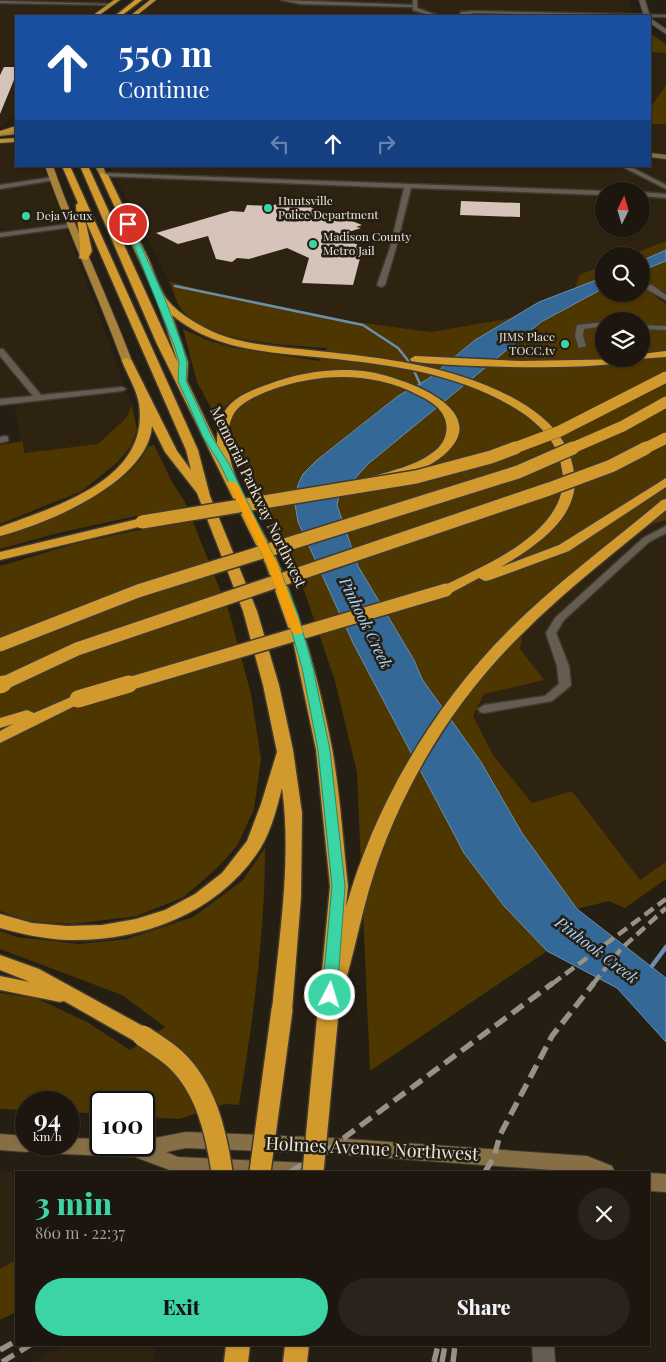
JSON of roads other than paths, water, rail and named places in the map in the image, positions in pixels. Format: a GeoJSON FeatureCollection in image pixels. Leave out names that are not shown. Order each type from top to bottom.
{"type":"FeatureCollection","features":[{"type":"Feature","properties":{"kind":"highway"},"geometry":{"type":"LineString","coordinates":[[96,15],[117,0]]}},
{"type":"Feature","properties":{"kind":"highway"},"geometry":{"type":"LineString","coordinates":[[110,15],[131,0]]}},
{"type":"Feature","properties":{"kind":"highway"},"geometry":{"type":"LineString","coordinates":[[119,15],[139,0]]}},
{"type":"Feature","properties":{"kind":"highway"},"geometry":{"type":"LineString","coordinates":[[133,15],[153,0]]}},
{"type":"Feature","properties":{"kind":"highway"},"geometry":{"type":"LineString","coordinates":[[0,141],[15,140]]}},
{"type":"Feature","properties":{"kind":"highway"},"geometry":{"type":"LineString","coordinates":[[66,167],[192,450],[204,496],[250,611],[271,685],[285,750],[294,813],[292,897],[282,1010],[260,1171]]}},
{"type":"Feature","properties":{"kind":"highway","name":"Memorial Parkway Northwest"},"geometry":{"type":"LineString","coordinates":[[84,167],[96,198],[161,342],[182,381],[207,437],[224,464],[272,565],[292,615],[308,668],[322,742],[339,886],[328,1013]]}},
{"type":"Feature","properties":{"kind":"highway"},"geometry":{"type":"LineString","coordinates":[[104,175],[162,299],[183,362],[182,381]]}},
{"type":"Feature","properties":{"kind":"highway"},"geometry":{"type":"LineString","coordinates":[[80,198],[81,227],[87,251],[84,258]]}},
{"type":"Feature","properties":{"kind":"highway"},"geometry":{"type":"LineString","coordinates":[[96,198],[132,235]]}},
{"type":"Feature","properties":{"kind":"highway"},"geometry":{"type":"LineString","coordinates":[[162,299],[176,315],[193,328],[231,342],[322,353],[482,364],[536,365],[595,361]]}},
{"type":"Feature","properties":{"kind":"highway"},"geometry":{"type":"LineString","coordinates":[[322,353],[412,366],[473,383],[500,395],[534,416],[551,432],[563,450],[569,469],[569,489],[562,509],[554,521],[522,548],[446,590]]}},
{"type":"Feature","properties":{"kind":"highway"},"geometry":{"type":"LineString","coordinates":[[650,356],[666,354]]}},
{"type":"Feature","properties":{"kind":"highway"},"geometry":{"type":"LineString","coordinates":[[127,361],[145,402],[171,452],[204,496]]}},
{"type":"Feature","properties":{"kind":"highway"},"geometry":{"type":"LineString","coordinates":[[224,464],[224,426],[229,412],[245,398],[262,390],[303,377],[349,375],[393,381],[432,397],[445,408],[452,427],[449,440],[434,457],[405,470],[346,489]]}},
{"type":"Feature","properties":{"kind":"highway"},"geometry":{"type":"LineString","coordinates":[[0,556],[51,542],[142,522],[416,477],[491,457],[560,431],[666,377]]}},
{"type":"Feature","properties":{"kind":"highway"},"geometry":{"type":"LineString","coordinates":[[0,532],[94,492],[121,473],[136,453],[146,434],[145,402]]}},
{"type":"Feature","properties":{"kind":"highway"},"geometry":{"type":"LineString","coordinates":[[0,645],[138,591],[518,472],[623,426],[666,402]]}},
{"type":"Feature","properties":{"kind":"highway"},"geometry":{"type":"LineString","coordinates":[[0,685],[77,649],[549,489],[611,466],[666,438]]}},
{"type":"Feature","properties":{"kind":"highway"},"geometry":{"type":"LineString","coordinates":[[0,723],[446,590],[564,548],[666,482]]}},
{"type":"Feature","properties":{"kind":"highway"},"geometry":{"type":"LineString","coordinates":[[313,1171],[328,1013],[367,867],[384,822],[418,761],[455,703],[496,653],[546,605],[666,504]]}},
{"type":"Feature","properties":{"kind":"highway"},"geometry":{"type":"LineString","coordinates":[[0,561],[51,542]]}},
{"type":"Feature","properties":{"kind":"highway"},"geometry":{"type":"LineString","coordinates":[[0,738],[36,718],[78,700]]}},
{"type":"Feature","properties":{"kind":"highway"},"geometry":{"type":"LineString","coordinates":[[0,921],[49,932],[110,930],[151,921],[204,896],[231,874],[251,849],[258,836],[285,750]]}},
{"type":"Feature","properties":{"kind":"highway"},"geometry":{"type":"LineString","coordinates":[[0,962],[32,974],[81,1000],[143,1036],[174,1059],[196,1084],[211,1117],[222,1171]]}},
{"type":"Feature","properties":{"kind":"highway"},"geometry":{"type":"LineString","coordinates":[[0,983],[81,1000]]}},
{"type":"Feature","properties":{"kind":"highway"},"geometry":{"type":"LineString","coordinates":[[236,1362],[238,1346]]}},
{"type":"Feature","properties":{"kind":"highway"},"geometry":{"type":"LineString","coordinates":[[295,1362],[297,1346]]}},
{"type":"Feature","properties":{"kind":"main road"},"geometry":{"type":"LineString","coordinates":[[0,134],[15,130]]}},
{"type":"Feature","properties":{"kind":"main road"},"geometry":{"type":"LineString","coordinates":[[651,155],[666,157]]}},
{"type":"Feature","properties":{"kind":"main road"},"geometry":{"type":"LineString","coordinates":[[49,167],[70,226],[127,361]]}},
{"type":"Feature","properties":{"kind":"main road"},"geometry":{"type":"LineString","coordinates":[[100,167],[104,175]]}},
{"type":"Feature","properties":{"kind":"main road","name":"Holmes Avenue Northwest"},"geometry":{"type":"LineString","coordinates":[[155,1146],[186,1140],[333,1146],[542,1167],[587,1165],[602,1171]]}},
{"type":"Feature","properties":{"kind":"main road"},"geometry":{"type":"LineString","coordinates":[[0,1142],[15,1143]]}},
{"type":"Feature","properties":{"kind":"main road","name":"Holmes Avenue Northwest"},"geometry":{"type":"LineString","coordinates":[[154,1156],[178,1165],[289,1171]]}},
{"type":"Feature","properties":{"kind":"main road"},"geometry":{"type":"LineString","coordinates":[[650,1182],[666,1183]]}},
{"type":"Feature","properties":{"kind":"street"},"geometry":{"type":"LineString","coordinates":[[413,15],[416,8],[415,0]]}},
{"type":"Feature","properties":{"kind":"street"},"geometry":{"type":"LineString","coordinates":[[642,0],[647,15]]}},
{"type":"Feature","properties":{"kind":"street"},"geometry":{"type":"LineString","coordinates":[[276,3],[285,1],[416,8],[434,15]]}},
{"type":"Feature","properties":{"kind":"street"},"geometry":{"type":"LineString","coordinates":[[0,2],[110,4]]}},
{"type":"Feature","properties":{"kind":"street"},"geometry":{"type":"LineString","coordinates":[[461,15],[463,13],[475,12],[555,15]]}},
{"type":"Feature","properties":{"kind":"street"},"geometry":{"type":"LineString","coordinates":[[651,17],[666,16]]}},
{"type":"Feature","properties":{"kind":"street"},"geometry":{"type":"LineString","coordinates":[[651,20],[666,32]]}},
{"type":"Feature","properties":{"kind":"street"},"geometry":{"type":"LineString","coordinates":[[625,167],[666,188]]}},
{"type":"Feature","properties":{"kind":"street"},"geometry":{"type":"LineString","coordinates":[[104,175],[595,193]]}},
{"type":"Feature","properties":{"kind":"street"},"geometry":{"type":"LineString","coordinates":[[0,187],[53,179]]}},
{"type":"Feature","properties":{"kind":"street"},"geometry":{"type":"LineString","coordinates":[[650,192],[654,191],[658,184]]}},
{"type":"Feature","properties":{"kind":"street"},"geometry":{"type":"LineString","coordinates":[[381,285],[393,248],[408,186]]}},
{"type":"Feature","properties":{"kind":"street"},"geometry":{"type":"LineString","coordinates":[[650,195],[666,196]]}},
{"type":"Feature","properties":{"kind":"street"},"geometry":{"type":"LineString","coordinates":[[0,235],[70,226]]}},
{"type":"Feature","properties":{"kind":"street"},"geometry":{"type":"LineString","coordinates":[[650,288],[666,298]]}},
{"type":"Feature","properties":{"kind":"street"},"geometry":{"type":"LineString","coordinates":[[582,346],[579,336],[580,327],[595,325]]}},
{"type":"Feature","properties":{"kind":"street"},"geometry":{"type":"LineString","coordinates":[[650,327],[666,328]]}},
{"type":"Feature","properties":{"kind":"street"},"geometry":{"type":"LineString","coordinates":[[0,351],[40,398]]}},
{"type":"Feature","properties":{"kind":"street"},"geometry":{"type":"LineString","coordinates":[[0,402],[122,389]]}},
{"type":"Feature","properties":{"kind":"street"},"geometry":{"type":"LineString","coordinates":[[484,709],[548,699],[565,685],[563,666],[551,633],[560,618],[646,540],[666,529]]}},
{"type":"Feature","properties":{"kind":"street"},"geometry":{"type":"LineString","coordinates":[[543,1346],[544,1362]]}},
{"type":"Feature","properties":{"kind":"water"},"geometry":{"type":"Polygon","coordinates":[[[666,250],[666,261],[650,267],[650,257],[666,250]]]}},
{"type":"Feature","properties":{"kind":"water","name":"Pinhook Creek"},"geometry":{"type":"Polygon","coordinates":[[[595,280],[595,293],[541,322],[368,464],[339,496],[337,505],[358,566],[414,660],[422,679],[481,762],[522,833],[577,909],[666,978],[666,1042],[617,988],[547,951],[504,906],[464,853],[353,643],[298,522],[295,504],[298,485],[303,474],[317,460],[398,396],[428,379],[475,340],[539,302],[595,280]]]}},
{"type":"Feature","properties":{"kind":"waterway"},"geometry":{"type":"LineString","coordinates":[[175,286],[363,325],[398,348],[411,364],[420,384]]}},
{"type":"Feature","properties":{"kind":"waterway"},"geometry":{"type":"LineString","coordinates":[[652,966],[666,947]]}},
{"type":"Feature","properties":{"kind":"railway"},"geometry":{"type":"LineString","coordinates":[[552,984],[666,899]]}},
{"type":"Feature","properties":{"kind":"railway"},"geometry":{"type":"LineString","coordinates":[[593,984],[621,949],[666,908]]}},
{"type":"Feature","properties":{"kind":"railway"},"geometry":{"type":"LineString","coordinates":[[292,1171],[333,1146],[553,983]]}},
{"type":"Feature","properties":{"kind":"railway"},"geometry":{"type":"LineString","coordinates":[[486,1171],[494,1157],[500,1135],[552,1036],[594,983]]}},
{"type":"Feature","properties":{"kind":"railway"},"geometry":{"type":"LineString","coordinates":[[0,1350],[15,1342]]}},
{"type":"Feature","properties":{"kind":"railway"},"geometry":{"type":"LineString","coordinates":[[2,1362],[28,1346]]}},
{"type":"Feature","properties":{"kind":"railway"},"geometry":{"type":"LineString","coordinates":[[434,1362],[438,1346]]}},
{"type":"Feature","properties":{"kind":"railway"},"geometry":{"type":"LineString","coordinates":[[442,1362],[445,1346]]}},
{"type":"Feature","properties":{"kind":"railway"},"geometry":{"type":"LineString","coordinates":[[453,1362],[455,1346]]}},
{"type":"Feature","properties":{"kind":"place","name":"Huntsville Police Department"},"geometry":{"type":"Point","coordinates":[268,208]}},
{"type":"Feature","properties":{"kind":"place","name":"Deja Vieux"},"geometry":{"type":"Point","coordinates":[26,216]}},
{"type":"Feature","properties":{"kind":"place","name":"Madison County Metro Jail"},"geometry":{"type":"Point","coordinates":[313,244]}},
{"type":"Feature","properties":{"kind":"place","name":"JIMS Place TOCC.tv"},"geometry":{"type":"Point","coordinates":[565,344]}}]}
